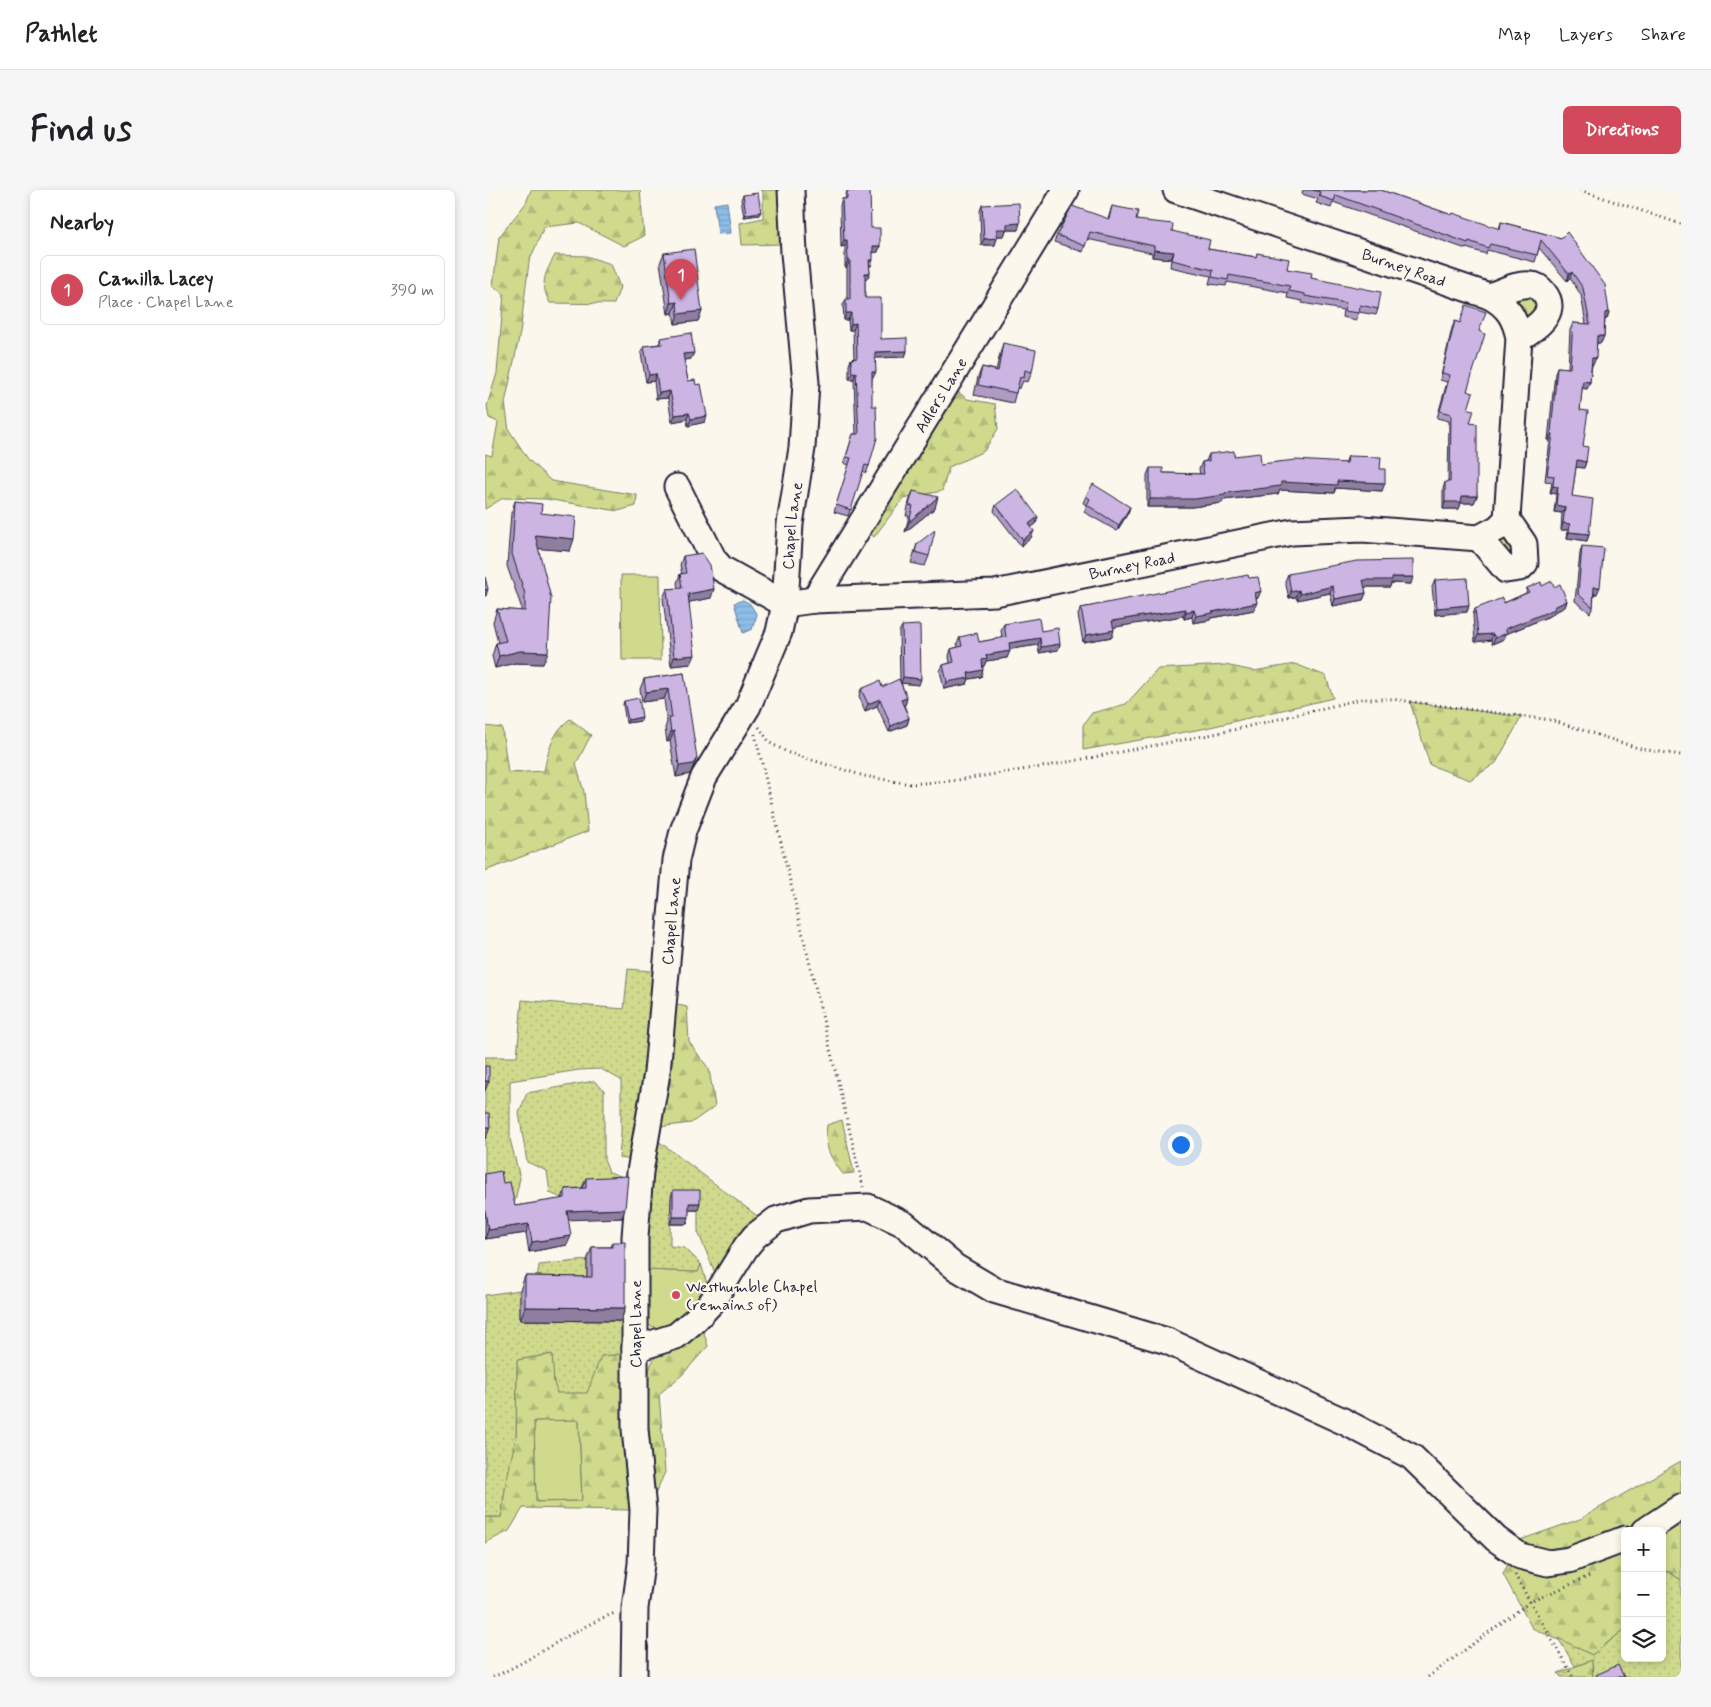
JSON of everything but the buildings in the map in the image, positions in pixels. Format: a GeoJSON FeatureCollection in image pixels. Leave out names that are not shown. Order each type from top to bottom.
{"type":"FeatureCollection","features":[{"type":"Feature","properties":{"kind":"street","name":"Chapel Lane"},"geometry":{"type":"LineString","coordinates":[[634,1677],[635,1608],[641,1564],[643,1510],[635,1428],[635,1237],[640,1172],[657,1073],[677,860],[683,831],[704,777],[748,706],[779,632],[785,604],[790,524],[802,448],[806,382],[794,253],[791,190]]}},
{"type":"Feature","properties":{"kind":"street","name":"Adlers Lane"},"geometry":{"type":"LineString","coordinates":[[814,600],[1066,190]]}},
{"type":"Feature","properties":{"kind":"street","name":"Burney Road"},"geometry":{"type":"LineString","coordinates":[[1176,190],[1489,296],[1509,310],[1516,323],[1519,338],[1507,518]]}},
{"type":"Feature","properties":{"kind":"street"},"geometry":{"type":"LineString","coordinates":[[1489,296],[1526,284],[1537,286],[1544,293],[1548,302],[1546,317],[1535,328],[1519,338]]}},
{"type":"Feature","properties":{"kind":"street"},"geometry":{"type":"LineString","coordinates":[[677,488],[714,560],[722,569],[785,604]]}},
{"type":"Feature","properties":{"kind":"street"},"geometry":{"type":"LineString","coordinates":[[1507,518],[1524,544],[1525,563],[1520,568],[1506,570],[1479,538],[1498,528],[1507,518]]}},
{"type":"Feature","properties":{"kind":"street","name":"Burney Road"},"geometry":{"type":"LineString","coordinates":[[785,604],[814,600],[995,593],[1291,532],[1363,529],[1479,538]]}},
{"type":"Feature","properties":{"kind":"street"},"geometry":{"type":"LineString","coordinates":[[635,1349],[676,1336],[695,1320],[713,1302],[746,1247],[755,1236],[776,1220],[809,1210],[868,1207],[904,1224],[955,1267],[994,1290],[1167,1341],[1343,1421],[1412,1457],[1496,1540],[1520,1556],[1547,1563],[1569,1560],[1621,1540]]}},
{"type":"Feature","properties":{"kind":"street"},"geometry":{"type":"LineString","coordinates":[[1651,1527],[1681,1507]]}},
{"type":"Feature","properties":{"kind":"path"},"geometry":{"type":"LineString","coordinates":[[1580,190],[1681,224]]}},
{"type":"Feature","properties":{"kind":"path"},"geometry":{"type":"LineString","coordinates":[[748,706],[770,743],[789,753],[864,776],[910,784],[951,782],[1047,766],[1229,731],[1361,699],[1391,699],[1551,720],[1641,749],[1681,755]]}},
{"type":"Feature","properties":{"kind":"path"},"geometry":{"type":"LineString","coordinates":[[748,706],[868,1207]]}},
{"type":"Feature","properties":{"kind":"path"},"geometry":{"type":"LineString","coordinates":[[1428,1677],[1530,1602],[1587,1578],[1595,1572]]}},
{"type":"Feature","properties":{"kind":"path"},"geometry":{"type":"LineString","coordinates":[[1530,1602],[1573,1677]]}},
{"type":"Feature","properties":{"kind":"path"},"geometry":{"type":"LineString","coordinates":[[493,1677],[519,1666],[588,1625],[613,1613],[635,1608]]}},
{"type":"Feature","properties":{"kind":"green space"},"geometry":{"type":"Polygon","coordinates":[[[531,190],[640,190],[644,236],[624,246],[579,223],[544,227],[529,262],[520,333],[505,403],[509,430],[528,459],[551,481],[637,495],[636,506],[618,511],[546,499],[503,498],[485,509],[485,454],[492,456],[498,422],[489,418],[487,406],[497,373],[504,294],[493,286],[499,237],[526,203],[531,190]]]}},
{"type":"Feature","properties":{"kind":"green space"},"geometry":{"type":"Polygon","coordinates":[[[760,190],[784,190],[785,244],[742,245],[740,223],[763,218],[763,191],[760,190]]]}},
{"type":"Feature","properties":{"kind":"green space"},"geometry":{"type":"Polygon","coordinates":[[[555,255],[586,256],[611,264],[620,287],[614,304],[550,303],[544,284],[548,268],[555,255]]]}},
{"type":"Feature","properties":{"kind":"green space"},"geometry":{"type":"Polygon","coordinates":[[[1521,289],[1542,301],[1535,322],[1519,318],[1513,295],[1521,289]]]}},
{"type":"Feature","properties":{"kind":"green space"},"geometry":{"type":"Polygon","coordinates":[[[952,387],[967,399],[995,404],[998,429],[984,451],[949,467],[942,491],[903,499],[874,537],[863,528],[952,387]]]}},
{"type":"Feature","properties":{"kind":"green space"},"geometry":{"type":"Polygon","coordinates":[[[1505,535],[1519,549],[1512,562],[1494,548],[1500,536],[1505,535]]]}},
{"type":"Feature","properties":{"kind":"green space"},"geometry":{"type":"Polygon","coordinates":[[[621,575],[660,575],[661,660],[622,660],[621,575]]]}},
{"type":"Feature","properties":{"kind":"green space"},"geometry":{"type":"Polygon","coordinates":[[[1295,664],[1326,676],[1333,698],[1202,729],[1083,750],[1083,725],[1092,713],[1126,704],[1158,669],[1225,665],[1254,671],[1295,664]]]}},
{"type":"Feature","properties":{"kind":"green space"},"geometry":{"type":"Polygon","coordinates":[[[1410,702],[1522,716],[1496,763],[1470,780],[1430,765],[1410,702]]]}},
{"type":"Feature","properties":{"kind":"green space"},"geometry":{"type":"Polygon","coordinates":[[[570,719],[591,735],[576,764],[584,792],[588,831],[485,871],[485,726],[502,728],[508,773],[544,771],[555,735],[570,719]]]}},
{"type":"Feature","properties":{"kind":"green space"},"geometry":{"type":"Polygon","coordinates":[[[628,969],[661,972],[634,1160],[619,1158],[621,1080],[601,1069],[579,1070],[510,1081],[510,1139],[520,1178],[512,1214],[485,1218],[485,1057],[517,1057],[522,1000],[624,1009],[628,969]]]}},
{"type":"Feature","properties":{"kind":"green space"},"geometry":{"type":"Polygon","coordinates":[[[673,1004],[687,1007],[689,1042],[709,1069],[715,1106],[691,1123],[659,1127],[673,1004]]]}},
{"type":"Feature","properties":{"kind":"green space"},"geometry":{"type":"Polygon","coordinates":[[[594,1081],[604,1090],[604,1160],[609,1172],[623,1177],[582,1187],[583,1197],[562,1198],[550,1193],[547,1171],[527,1162],[519,1113],[527,1093],[594,1081]]]}},
{"type":"Feature","properties":{"kind":"green space"},"geometry":{"type":"Polygon","coordinates":[[[842,1120],[854,1173],[843,1174],[834,1162],[827,1145],[827,1125],[842,1120]]]}},
{"type":"Feature","properties":{"kind":"green space"},"geometry":{"type":"Polygon","coordinates":[[[657,1140],[760,1218],[718,1280],[698,1232],[698,1210],[687,1210],[687,1224],[670,1224],[670,1246],[685,1248],[701,1264],[698,1272],[646,1270],[647,1203],[657,1140]]]}},
{"type":"Feature","properties":{"kind":"green space"},"geometry":{"type":"Polygon","coordinates":[[[587,1260],[587,1290],[536,1290],[539,1265],[587,1260]]]}},
{"type":"Feature","properties":{"kind":"green space"},"geometry":{"type":"Polygon","coordinates":[[[701,1264],[707,1284],[705,1299],[682,1323],[661,1329],[645,1324],[646,1270],[698,1272],[701,1264]]]}},
{"type":"Feature","properties":{"kind":"green space"},"geometry":{"type":"Polygon","coordinates":[[[520,1290],[520,1320],[622,1321],[624,1354],[601,1356],[587,1393],[557,1393],[554,1382],[552,1354],[517,1360],[516,1437],[506,1482],[501,1517],[485,1517],[485,1295],[520,1290]]]}},
{"type":"Feature","properties":{"kind":"green space"},"geometry":{"type":"Polygon","coordinates":[[[703,1330],[708,1346],[682,1375],[659,1394],[665,1472],[654,1497],[646,1405],[649,1370],[654,1359],[663,1350],[691,1334],[703,1330]]]}},
{"type":"Feature","properties":{"kind":"green space"},"geometry":{"type":"Polygon","coordinates":[[[553,1354],[554,1382],[601,1356],[624,1354],[629,1510],[523,1508],[509,1531],[485,1543],[485,1517],[501,1517],[506,1482],[516,1437],[517,1360],[553,1354]],[[579,1420],[534,1421],[536,1502],[582,1501],[579,1420]]]}},
{"type":"Feature","properties":{"kind":"green space"},"geometry":{"type":"Polygon","coordinates":[[[579,1419],[582,1501],[536,1502],[534,1421],[579,1419]]]}},
{"type":"Feature","properties":{"kind":"green space"},"geometry":{"type":"Polygon","coordinates":[[[1681,1461],[1681,1580],[1668,1571],[1666,1574],[1666,1527],[1621,1527],[1621,1632],[1592,1655],[1532,1628],[1503,1574],[1520,1540],[1580,1519],[1681,1461]]]}},
{"type":"Feature","properties":{"kind":"green space"},"geometry":{"type":"Polygon","coordinates":[[[1667,1571],[1681,1580],[1681,1677],[1593,1677],[1592,1660],[1575,1666],[1558,1638],[1592,1655],[1621,1632],[1621,1662],[1666,1662],[1667,1571]]]}},
{"type":"Feature","properties":{"kind":"green space"},"geometry":{"type":"Polygon","coordinates":[[[1592,1660],[1593,1677],[1561,1677],[1558,1673],[1592,1660]]]}},
{"type":"Feature","properties":{"kind":"water"},"geometry":{"type":"Polygon","coordinates":[[[727,202],[731,233],[718,234],[714,204],[727,202]]]}},
{"type":"Feature","properties":{"kind":"water"},"geometry":{"type":"Polygon","coordinates":[[[743,600],[750,604],[757,615],[752,629],[743,633],[734,603],[743,600]]]}},
{"type":"Feature","properties":{"kind":"place","name":"Camilla Lacey"},"geometry":{"type":"Point","coordinates":[681,300]}},
{"type":"Feature","properties":{"kind":"place","name":"Westhumble Chapel (remains of)"},"geometry":{"type":"Point","coordinates":[676,1295]}}]}
